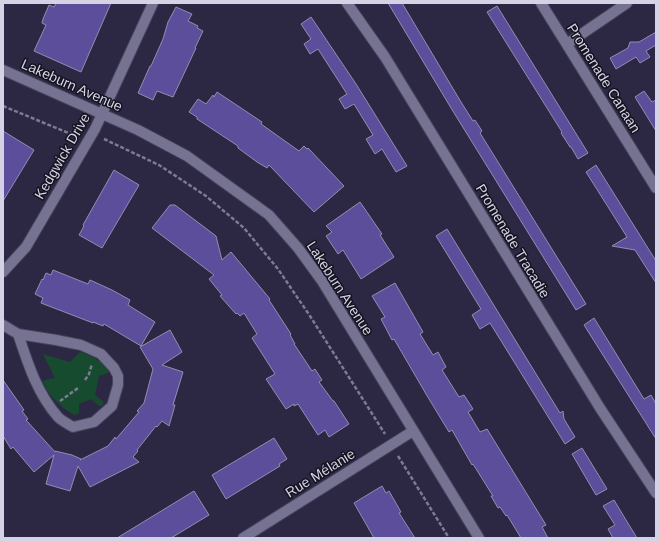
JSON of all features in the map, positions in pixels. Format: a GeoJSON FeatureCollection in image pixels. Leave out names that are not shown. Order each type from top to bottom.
{"type":"FeatureCollection","features":[{"type":"Feature","properties":{"kind":"street","name":"Kedgwick Drive"},"geometry":{"type":"LineString","coordinates":[[3,272],[26,247],[95,129],[153,3]]}},
{"type":"Feature","properties":{"kind":"street","name":"Promenade Tracadie"},"geometry":{"type":"LineString","coordinates":[[347,3],[385,57],[600,408],[656,493]]}},
{"type":"Feature","properties":{"kind":"street","name":"Promenade Canaan"},"geometry":{"type":"LineString","coordinates":[[541,3],[656,188]]}},
{"type":"Feature","properties":{"kind":"street"},"geometry":{"type":"LineString","coordinates":[[567,44],[627,3]]}},
{"type":"Feature","properties":{"kind":"street","name":"Lakeburn Avenue"},"geometry":{"type":"LineString","coordinates":[[3,70],[138,130],[187,156],[269,215],[298,248],[322,281],[479,538]]}},
{"type":"Feature","properties":{"kind":"street"},"geometry":{"type":"LineString","coordinates":[[3,325],[18,334],[81,345],[101,354],[114,368],[118,376],[118,385],[112,406],[94,422],[73,428],[59,418],[40,393],[18,334]]}},
{"type":"Feature","properties":{"kind":"street","name":"Rue Mélanie"},"geometry":{"type":"LineString","coordinates":[[243,538],[413,431]]}},
{"type":"Feature","properties":{"kind":"path"},"geometry":{"type":"LineString","coordinates":[[3,106],[66,132]]}},
{"type":"Feature","properties":{"kind":"path"},"geometry":{"type":"LineString","coordinates":[[105,140],[159,165],[206,196],[244,228],[278,269],[310,316],[449,538]]}},
{"type":"Feature","properties":{"kind":"path"},"geometry":{"type":"LineString","coordinates":[[85,380],[89,374],[97,352]]}},
{"type":"Feature","properties":{"kind":"path"},"geometry":{"type":"LineString","coordinates":[[51,408],[78,388]]}},
{"type":"Feature","properties":{"kind":"green space"},"geometry":{"type":"Polygon","coordinates":[[[80,352],[100,361],[109,371],[108,373],[99,376],[95,395],[104,402],[102,406],[99,406],[91,399],[79,404],[79,413],[75,415],[56,401],[45,387],[43,382],[45,380],[55,378],[43,354],[70,362],[80,352]]]}},
{"type":"Feature","properties":{"kind":"building"},"geometry":{"type":"Polygon","coordinates":[[[56,3],[111,3],[81,72],[34,51],[46,25],[42,23],[49,5],[54,7],[56,3]]]}},
{"type":"Feature","properties":{"kind":"building"},"geometry":{"type":"Polygon","coordinates":[[[388,3],[402,3],[461,102],[473,121],[475,120],[482,131],[480,133],[586,304],[576,310],[388,3]]]}},
{"type":"Feature","properties":{"kind":"building"},"geometry":{"type":"Polygon","coordinates":[[[497,6],[588,153],[578,159],[487,12],[497,6]]]}},
{"type":"Feature","properties":{"kind":"building"},"geometry":{"type":"Polygon","coordinates":[[[176,7],[192,14],[188,21],[198,26],[197,28],[203,31],[173,97],[157,91],[153,100],[138,93],[163,39],[168,22],[176,7]]]}},
{"type":"Feature","properties":{"kind":"building"},"geometry":{"type":"Polygon","coordinates":[[[311,17],[356,84],[407,166],[396,172],[382,149],[375,154],[366,139],[373,135],[354,104],[345,109],[339,99],[347,94],[318,49],[310,54],[304,44],[311,39],[301,24],[311,17]]]}},
{"type":"Feature","properties":{"kind":"building"},"geometry":{"type":"Polygon","coordinates":[[[656,32],[656,45],[646,51],[650,57],[640,63],[636,57],[616,69],[610,58],[628,48],[630,42],[639,42],[656,32]]]}},
{"type":"Feature","properties":{"kind":"building"},"geometry":{"type":"Polygon","coordinates":[[[644,91],[652,102],[656,100],[656,131],[635,97],[644,91]]]}},
{"type":"Feature","properties":{"kind":"building"},"geometry":{"type":"Polygon","coordinates":[[[217,92],[262,122],[261,124],[299,151],[304,146],[307,149],[308,148],[344,186],[314,212],[269,165],[267,168],[257,162],[238,148],[238,146],[189,112],[198,99],[206,104],[217,92]]]}},
{"type":"Feature","properties":{"kind":"building"},"geometry":{"type":"Polygon","coordinates":[[[3,131],[34,150],[3,201],[3,131]]]}},
{"type":"Feature","properties":{"kind":"building"},"geometry":{"type":"Polygon","coordinates":[[[596,165],[656,261],[656,283],[635,250],[612,246],[627,237],[586,172],[596,165]]]}},
{"type":"Feature","properties":{"kind":"building"},"geometry":{"type":"Polygon","coordinates":[[[114,170],[139,185],[102,248],[79,235],[84,226],[83,225],[114,170]]]}},
{"type":"Feature","properties":{"kind":"building"},"geometry":{"type":"Polygon","coordinates":[[[360,202],[382,234],[380,235],[394,257],[361,279],[343,250],[338,254],[326,236],[332,232],[326,226],[360,202]]]}},
{"type":"Feature","properties":{"kind":"building"},"geometry":{"type":"Polygon","coordinates":[[[170,205],[175,205],[216,236],[222,260],[231,252],[270,299],[269,300],[291,334],[290,335],[294,344],[312,371],[315,369],[322,380],[319,382],[349,424],[329,437],[325,430],[318,435],[298,404],[294,406],[294,404],[286,409],[266,379],[275,374],[252,338],[257,334],[244,313],[240,316],[237,313],[236,314],[220,296],[222,295],[209,279],[214,275],[152,228],[170,205]]]}},
{"type":"Feature","properties":{"kind":"building"},"geometry":{"type":"Polygon","coordinates":[[[447,229],[560,413],[563,411],[564,419],[575,437],[565,444],[490,323],[480,329],[472,315],[481,309],[436,236],[447,229]]]}},
{"type":"Feature","properties":{"kind":"building"},"geometry":{"type":"Polygon","coordinates":[[[53,270],[88,284],[90,280],[130,300],[128,305],[155,322],[141,346],[104,324],[103,326],[93,323],[41,303],[43,298],[35,294],[46,273],[51,275],[53,270]]]}},
{"type":"Feature","properties":{"kind":"building"},"geometry":{"type":"Polygon","coordinates":[[[395,283],[423,332],[420,334],[433,355],[438,352],[446,367],[442,370],[459,397],[464,395],[473,409],[468,412],[480,432],[487,429],[546,525],[542,527],[548,538],[521,538],[507,515],[506,516],[500,507],[498,508],[491,496],[493,496],[473,464],[472,465],[452,430],[449,432],[394,339],[392,340],[381,319],[385,317],[372,296],[395,283]]]}},
{"type":"Feature","properties":{"kind":"building"},"geometry":{"type":"Polygon","coordinates":[[[594,318],[644,399],[651,395],[656,404],[656,439],[584,325],[594,318]]]}},
{"type":"Feature","properties":{"kind":"building"},"geometry":{"type":"Polygon","coordinates":[[[170,330],[182,352],[162,365],[183,372],[173,405],[175,405],[169,426],[162,421],[157,427],[156,426],[133,457],[139,462],[90,487],[78,466],[70,491],[46,484],[54,455],[34,472],[13,447],[11,449],[3,436],[3,380],[24,410],[22,411],[28,419],[26,420],[55,452],[72,455],[81,459],[80,460],[108,446],[139,412],[137,411],[144,403],[153,369],[140,347],[170,330]]]}},
{"type":"Feature","properties":{"kind":"building"},"geometry":{"type":"Polygon","coordinates":[[[274,438],[287,459],[279,464],[280,466],[226,499],[212,475],[274,438]]]}},
{"type":"Feature","properties":{"kind":"building"},"geometry":{"type":"Polygon","coordinates":[[[582,448],[607,489],[596,495],[572,454],[582,448]]]}},
{"type":"Feature","properties":{"kind":"building"},"geometry":{"type":"Polygon","coordinates":[[[382,486],[386,493],[389,491],[401,512],[399,513],[415,538],[374,538],[354,503],[382,486]]]}},
{"type":"Feature","properties":{"kind":"building"},"geometry":{"type":"Polygon","coordinates":[[[194,491],[209,515],[171,538],[117,538],[194,491]]]}},
{"type":"Feature","properties":{"kind":"building"},"geometry":{"type":"Polygon","coordinates":[[[614,500],[637,538],[613,538],[608,529],[615,525],[603,506],[614,500]]]}}]}
